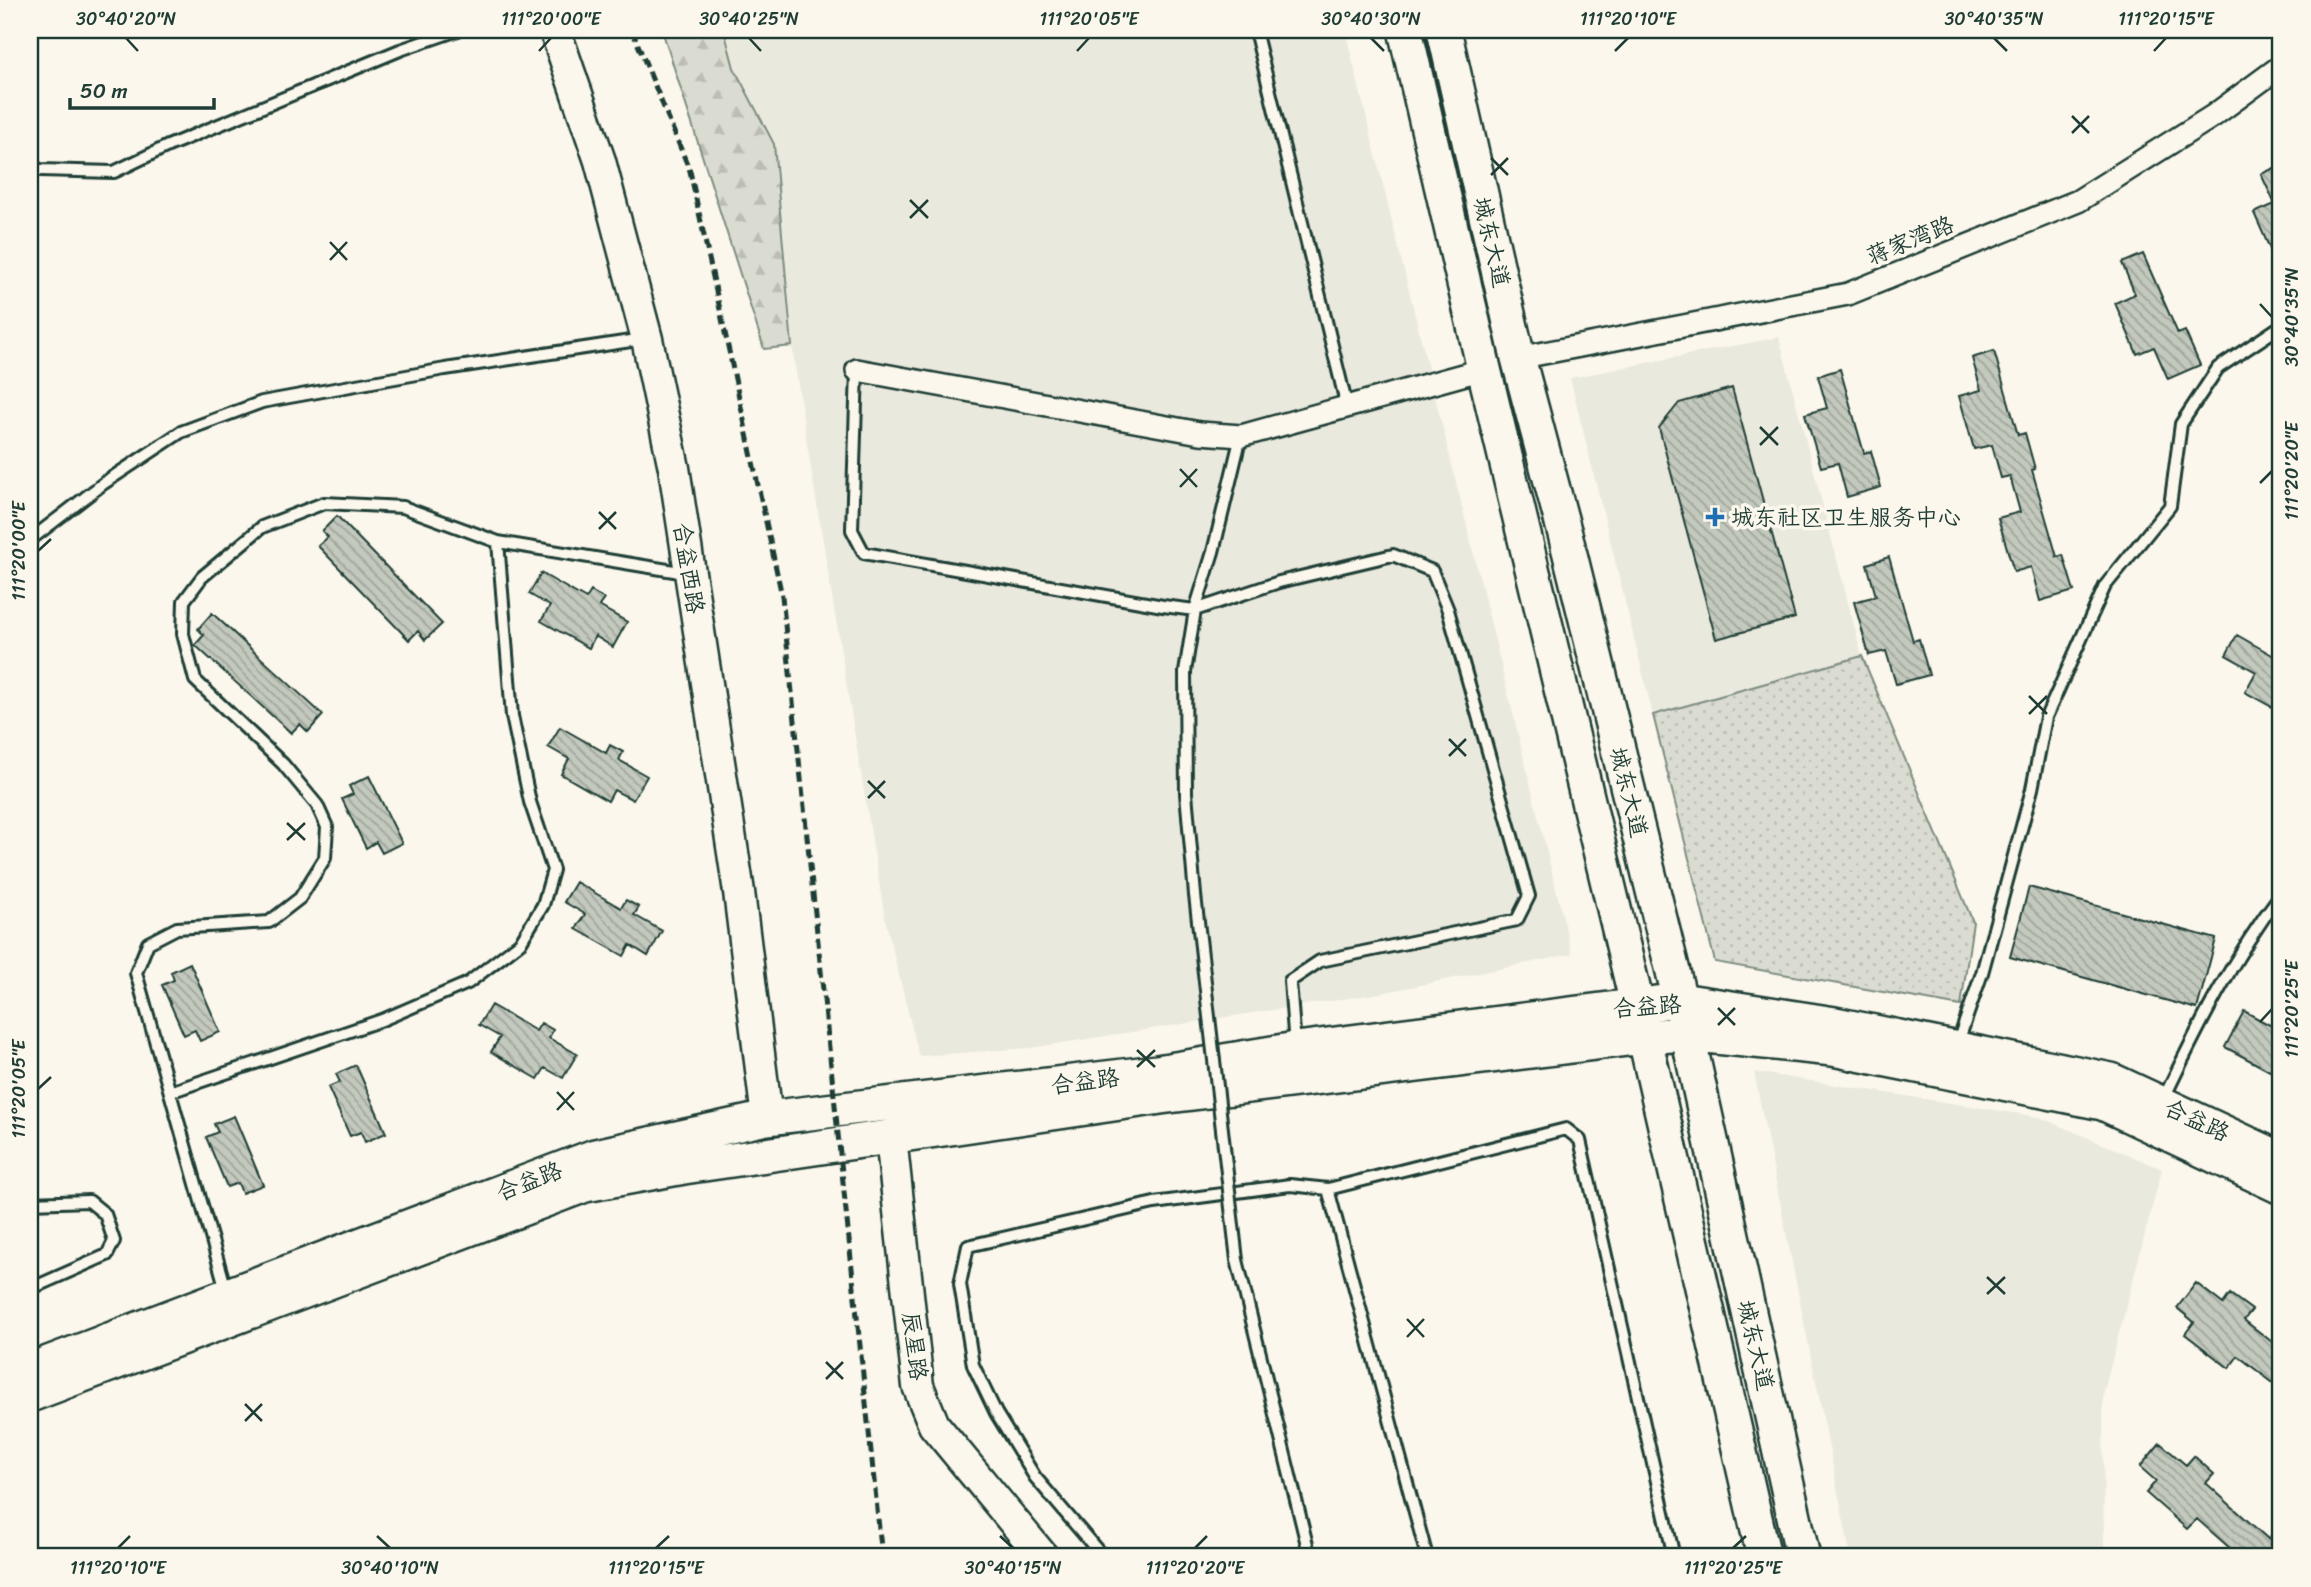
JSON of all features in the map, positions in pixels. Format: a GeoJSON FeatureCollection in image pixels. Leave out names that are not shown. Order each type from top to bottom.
{"type":"FeatureCollection","features":[{"type":"Feature","properties":{"kind":"main road","name":"城东大道"},"geometry":{"type":"LineString","coordinates":[[1405,30],[1637,1004],[1764,1557]]}},
{"type":"Feature","properties":{"kind":"main road","name":"城东大道"},"geometry":{"type":"LineString","coordinates":[[1444,30],[1518,358],[1565,534],[1680,1000],[1803,1557]]}},
{"type":"Feature","properties":{"kind":"main road","name":"合益路"},"geometry":{"type":"LineString","coordinates":[[30,1370],[595,1156],[767,1118],[1157,1072],[1296,1049],[1637,1004],[1680,1000],[1835,1024],[2111,1080],[2281,1159]]}},
{"type":"Feature","properties":{"kind":"main road","name":"合益路"},"geometry":{"type":"LineString","coordinates":[[30,1395],[39,1394],[585,1185],[684,1167],[1161,1097],[1644,1037],[1686,1034],[1833,1049],[2103,1103],[2281,1187]]}},
{"type":"Feature","properties":{"kind":"street","name":"合益西路"},"geometry":{"type":"LineString","coordinates":[[555,30],[600,161],[647,339],[674,468],[739,892],[767,1118]]}},
{"type":"Feature","properties":{"kind":"street","name":"蒋家湾路"},"geometry":{"type":"LineString","coordinates":[[1518,358],[1848,294],[2078,201],[2213,116],[2281,66]]}},
{"type":"Feature","properties":{"kind":"street"},"geometry":{"type":"LineString","coordinates":[[857,370],[1200,433],[1241,436],[1484,369]]}},
{"type":"Feature","properties":{"kind":"street","name":"辰星路"},"geometry":{"type":"LineString","coordinates":[[891,1137],[918,1386],[934,1425],[1043,1557]]}},
{"type":"Feature","properties":{"kind":"lane"},"geometry":{"type":"LineString","coordinates":[[30,164],[40,170],[114,172],[168,146],[400,50],[458,30]]}},
{"type":"Feature","properties":{"kind":"lane"},"geometry":{"type":"LineString","coordinates":[[1255,30],[1347,407]]}},
{"type":"Feature","properties":{"kind":"lane"},"geometry":{"type":"LineString","coordinates":[[1956,1048],[1982,973],[2029,802],[2046,717],[2078,645],[2105,586],[2170,506],[2181,424],[2218,368],[2281,326]]}},
{"type":"Feature","properties":{"kind":"lane"},"geometry":{"type":"LineString","coordinates":[[30,540],[104,483],[181,432],[262,402],[445,369],[647,339]]}},
{"type":"Feature","properties":{"kind":"lane"},"geometry":{"type":"LineString","coordinates":[[857,370],[852,530],[864,553],[1195,610],[1279,582],[1393,555],[1432,571],[1448,610],[1529,896],[1517,920],[1320,961],[1300,974],[1290,981],[1296,1049]]}},
{"type":"Feature","properties":{"kind":"lane"},"geometry":{"type":"LineString","coordinates":[[1241,436],[1213,552],[1195,610],[1185,672],[1186,793],[1195,895],[1237,1260],[1310,1557]]}},
{"type":"Feature","properties":{"kind":"lane"},"geometry":{"type":"LineString","coordinates":[[228,1296],[136,973],[148,943],[177,928],[269,922],[300,898],[325,858],[327,827],[317,805],[283,764],[195,680],[183,634],[184,601],[202,577],[262,527],[324,503],[403,507],[498,542],[690,574]]}},
{"type":"Feature","properties":{"kind":"lane"},"geometry":{"type":"LineString","coordinates":[[170,1092],[382,1020],[468,983],[520,943],[543,905],[553,870],[530,802],[512,716],[498,542]]}},
{"type":"Feature","properties":{"kind":"lane"},"geometry":{"type":"LineString","coordinates":[[2162,1103],[2195,1034],[2257,925],[2281,894]]}},
{"type":"Feature","properties":{"kind":"lane"},"geometry":{"type":"LineString","coordinates":[[1103,1557],[1035,1477],[996,1413],[973,1365],[960,1284],[968,1246],[1154,1203],[1290,1185],[1328,1189],[1566,1129],[1580,1140],[1674,1557]]}},
{"type":"Feature","properties":{"kind":"lane"},"geometry":{"type":"LineString","coordinates":[[1328,1189],[1427,1557]]}},
{"type":"Feature","properties":{"kind":"lane"},"geometry":{"type":"LineString","coordinates":[[30,1203],[89,1201],[105,1214],[114,1241],[107,1255],[30,1289]]}},
{"type":"Feature","properties":{"kind":"shaded area"},"geometry":{"type":"Polygon","coordinates":[[[724,30],[1345,30],[1572,954],[1381,993],[1030,1048],[919,1056],[885,919],[807,444],[792,346],[774,144],[734,68],[724,30]]]}},
{"type":"Feature","properties":{"kind":"shaded area","name":"城东社区卫生服务中心"},"geometry":{"type":"Polygon","coordinates":[[[1779,337],[1862,656],[1653,715],[1570,378],[1779,337]]]}},
{"type":"Feature","properties":{"kind":"shaded area"},"geometry":{"type":"Polygon","coordinates":[[[1754,1072],[2039,1117],[2162,1169],[2103,1395],[2104,1557],[1851,1557],[1754,1072]]]}},
{"type":"Feature","properties":{"kind":"green space"},"geometry":{"type":"Polygon","coordinates":[[[662,30],[724,30],[734,68],[774,144],[792,346],[764,349],[662,30]]]}},
{"type":"Feature","properties":{"kind":"green space"},"geometry":{"type":"Polygon","coordinates":[[[1862,656],[1973,922],[1961,1006],[1715,962],[1653,715],[1862,656]]]}},
{"type":"Feature","properties":{"kind":"building"},"geometry":{"type":"Polygon","coordinates":[[[2281,165],[2281,274],[2254,213],[2275,204],[2261,174],[2281,165]]]}},
{"type":"Feature","properties":{"kind":"building"},"geometry":{"type":"Polygon","coordinates":[[[2143,254],[2178,334],[2185,331],[2200,365],[2168,379],[2154,347],[2137,354],[2115,303],[2135,294],[2122,263],[2143,254]]]}},
{"type":"Feature","properties":{"kind":"building"},"geometry":{"type":"Polygon","coordinates":[[[1994,351],[2018,435],[2025,433],[2035,469],[2032,470],[2057,557],[2063,555],[2074,591],[2040,601],[2031,567],[2014,572],[1998,518],[2020,512],[2010,476],[2001,478],[1992,445],[1974,449],[1959,396],[1981,390],[1972,358],[1994,351]]]}},
{"type":"Feature","properties":{"kind":"building"},"geometry":{"type":"Polygon","coordinates":[[[1840,369],[1864,453],[1871,451],[1881,487],[1847,497],[1838,463],[1821,467],[1805,414],[1827,408],[1818,376],[1840,369]]]}},
{"type":"Feature","properties":{"kind":"building"},"geometry":{"type":"Polygon","coordinates":[[[1732,388],[1795,618],[1716,639],[1659,428],[1679,403],[1732,388]]]}},
{"type":"Feature","properties":{"kind":"building"},"geometry":{"type":"Polygon","coordinates":[[[337,516],[442,624],[425,640],[418,631],[409,640],[318,546],[328,537],[322,531],[337,516]]]}},
{"type":"Feature","properties":{"kind":"building"},"geometry":{"type":"Polygon","coordinates":[[[1889,557],[1913,641],[1919,639],[1929,675],[1896,684],[1886,651],[1869,655],[1854,602],[1876,596],[1867,564],[1889,557]]]}},
{"type":"Feature","properties":{"kind":"building"},"geometry":{"type":"Polygon","coordinates":[[[541,573],[586,599],[591,591],[604,599],[599,606],[627,622],[613,647],[595,636],[589,648],[541,621],[550,606],[529,594],[541,573]]]}},
{"type":"Feature","properties":{"kind":"building"},"geometry":{"type":"Polygon","coordinates":[[[212,613],[323,715],[308,732],[300,724],[291,733],[195,645],[204,635],[198,629],[212,613]]]}},
{"type":"Feature","properties":{"kind":"building"},"geometry":{"type":"Polygon","coordinates":[[[2237,635],[2281,660],[2281,712],[2245,692],[2256,672],[2226,655],[2237,635]]]}},
{"type":"Feature","properties":{"kind":"building"},"geometry":{"type":"Polygon","coordinates":[[[560,727],[606,753],[610,745],[623,752],[619,760],[647,776],[633,800],[614,790],[608,801],[561,774],[569,759],[548,747],[560,727]]]}},
{"type":"Feature","properties":{"kind":"building"},"geometry":{"type":"Polygon","coordinates":[[[369,776],[402,843],[382,853],[376,842],[366,848],[342,799],[353,794],[349,786],[369,776]]]}},
{"type":"Feature","properties":{"kind":"building"},"geometry":{"type":"Polygon","coordinates":[[[576,882],[621,908],[626,900],[639,907],[634,915],[662,931],[648,956],[630,945],[624,956],[576,929],[585,914],[564,902],[576,882]]]}},
{"type":"Feature","properties":{"kind":"building"},"geometry":{"type":"Polygon","coordinates":[[[2029,887],[2216,939],[2197,1009],[2010,957],[2029,887]]]}},
{"type":"Feature","properties":{"kind":"building"},"geometry":{"type":"Polygon","coordinates":[[[190,963],[220,1032],[200,1041],[195,1030],[184,1035],[162,985],[174,980],[171,972],[190,963]]]}},
{"type":"Feature","properties":{"kind":"building"},"geometry":{"type":"Polygon","coordinates":[[[491,1005],[536,1031],[541,1023],[553,1030],[549,1038],[577,1054],[563,1078],[545,1068],[538,1079],[491,1052],[500,1037],[479,1025],[491,1005]]]}},
{"type":"Feature","properties":{"kind":"building"},"geometry":{"type":"Polygon","coordinates":[[[2244,1011],[2281,1031],[2281,1077],[2225,1047],[2244,1011]]]}},
{"type":"Feature","properties":{"kind":"building"},"geometry":{"type":"Polygon","coordinates":[[[356,1065],[386,1133],[365,1142],[361,1132],[350,1136],[328,1087],[340,1082],[336,1074],[356,1065]]]}},
{"type":"Feature","properties":{"kind":"building"},"geometry":{"type":"Polygon","coordinates":[[[234,1116],[263,1185],[242,1193],[238,1183],[227,1187],[206,1137],[218,1132],[214,1124],[234,1116]]]}},
{"type":"Feature","properties":{"kind":"building"},"geometry":{"type":"Polygon","coordinates":[[[2196,1283],[2223,1304],[2230,1294],[2252,1310],[2244,1320],[2281,1349],[2281,1389],[2238,1356],[2229,1368],[2185,1334],[2194,1322],[2177,1308],[2196,1283]]]}},
{"type":"Feature","properties":{"kind":"building"},"geometry":{"type":"Polygon","coordinates":[[[2160,1443],[2186,1465],[2194,1456],[2214,1474],[2206,1483],[2268,1539],[2281,1525],[2281,1557],[2240,1557],[2197,1519],[2187,1529],[2146,1493],[2156,1481],[2140,1467],[2160,1443]]]}},
{"type":"Feature","properties":{"kind":"railway"},"geometry":{"type":"LineString","coordinates":[[632,30],[690,171],[782,596],[882,1557]]}},
{"type":"Feature","properties":{"kind":"place","name":"城东社区卫生服务中心"},"geometry":{"type":"Point","coordinates":[1715,517]}}]}
